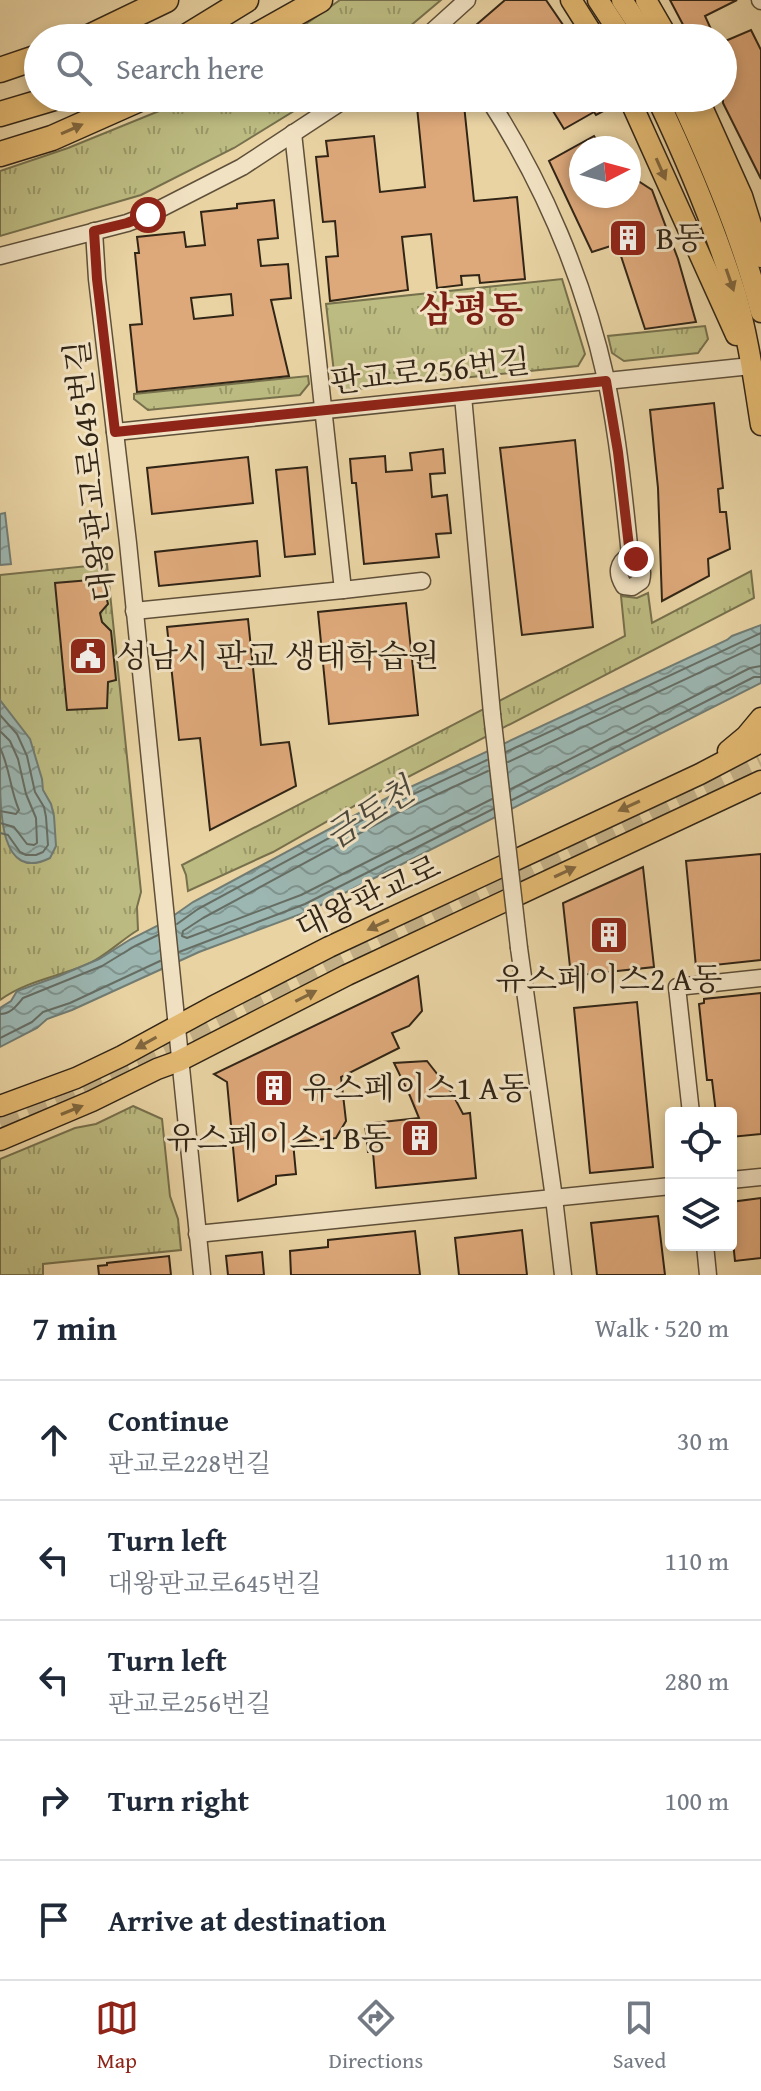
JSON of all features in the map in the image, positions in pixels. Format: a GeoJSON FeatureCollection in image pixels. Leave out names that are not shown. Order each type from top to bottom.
{"type":"FeatureCollection","features":[{"type":"Feature","properties":{"kind":"highway"},"geometry":{"type":"LineString","coordinates":[[116,24],[166,0]]}},
{"type":"Feature","properties":{"kind":"highway"},"geometry":{"type":"LineString","coordinates":[[207,24],[246,0]]}},
{"type":"Feature","properties":{"kind":"highway"},"geometry":{"type":"LineString","coordinates":[[264,24],[298,0]]}},
{"type":"Feature","properties":{"kind":"highway"},"geometry":{"type":"LineString","coordinates":[[277,24],[320,0]]}},
{"type":"Feature","properties":{"kind":"highway"},"geometry":{"type":"LineString","coordinates":[[0,70],[24,62]]}},
{"type":"Feature","properties":{"kind":"highway"},"geometry":{"type":"LineString","coordinates":[[0,114],[24,107]]}},
{"type":"Feature","properties":{"kind":"highway"},"geometry":{"type":"LineString","coordinates":[[0,154],[52,138],[110,112]]}},
{"type":"Feature","properties":{"kind":"main road"},"geometry":{"type":"LineString","coordinates":[[571,0],[586,24]]}},
{"type":"Feature","properties":{"kind":"main road"},"geometry":{"type":"LineString","coordinates":[[598,0],[614,24]]}},
{"type":"Feature","properties":{"kind":"main road"},"geometry":{"type":"LineString","coordinates":[[622,0],[638,24]]}},
{"type":"Feature","properties":{"kind":"main road"},"geometry":{"type":"LineString","coordinates":[[646,0],[660,24]]}},
{"type":"Feature","properties":{"kind":"main road"},"geometry":{"type":"LineString","coordinates":[[635,112],[751,366]]}},
{"type":"Feature","properties":{"kind":"main road"},"geometry":{"type":"LineString","coordinates":[[665,112],[714,202],[739,239],[761,312]]}},
{"type":"Feature","properties":{"kind":"main road"},"geometry":{"type":"LineString","coordinates":[[687,112],[705,150],[761,425]]}},
{"type":"Feature","properties":{"kind":"main road"},"geometry":{"type":"LineString","coordinates":[[704,112],[742,196],[761,257]]}},
{"type":"Feature","properties":{"kind":"main road"},"geometry":{"type":"LineString","coordinates":[[700,774],[746,736],[761,718]]}},
{"type":"Feature","properties":{"kind":"main road","name":"대왕판교로"},"geometry":{"type":"LineString","coordinates":[[0,1106],[97,1068],[329,947],[700,774],[761,742]]}},
{"type":"Feature","properties":{"kind":"main road","name":"대왕판교로"},"geometry":{"type":"LineString","coordinates":[[0,1140],[179,1061],[347,975],[761,781]]}},
{"type":"Feature","properties":{"kind":"main road"},"geometry":{"type":"LineString","coordinates":[[734,794],[761,792]]}},
{"type":"Feature","properties":{"kind":"street"},"geometry":{"type":"LineString","coordinates":[[448,24],[467,0]]}},
{"type":"Feature","properties":{"kind":"street"},"geometry":{"type":"LineString","coordinates":[[0,256],[148,215],[242,167],[325,112]]}},
{"type":"Feature","properties":{"kind":"street"},"geometry":{"type":"LineString","coordinates":[[496,112],[524,159],[556,227],[584,301],[606,381],[630,555]]}},
{"type":"Feature","properties":{"kind":"street"},"geometry":{"type":"LineString","coordinates":[[293,133],[343,590]]}},
{"type":"Feature","properties":{"kind":"street","name":"대왕판교로645번길"},"geometry":{"type":"LineString","coordinates":[[94,231],[202,1275]]}},
{"type":"Feature","properties":{"kind":"street","name":"판교로256번길"},"geometry":{"type":"LineString","coordinates":[[115,432],[751,366]]}},
{"type":"Feature","properties":{"kind":"street"},"geometry":{"type":"LineString","coordinates":[[463,396],[492,714],[519,948],[563,1275]]}},
{"type":"Feature","properties":{"kind":"street"},"geometry":{"type":"LineString","coordinates":[[134,611],[422,581]]}},
{"type":"Feature","properties":{"kind":"street"},"geometry":{"type":"LineString","coordinates":[[690,1107],[677,987],[761,978]]}},
{"type":"Feature","properties":{"kind":"street"},"geometry":{"type":"LineString","coordinates":[[737,1179],[761,1177]]}},
{"type":"Feature","properties":{"kind":"street"},"geometry":{"type":"LineString","coordinates":[[197,1234],[665,1187]]}},
{"type":"Feature","properties":{"kind":"street"},"geometry":{"type":"LineString","coordinates":[[706,1251],[708,1275]]}},
{"type":"Feature","properties":{"kind":"green space"},"geometry":{"type":"Polygon","coordinates":[[[340,0],[441,0],[413,24],[306,24],[340,0]]]}},
{"type":"Feature","properties":{"kind":"green space"},"geometry":{"type":"Polygon","coordinates":[[[157,112],[292,112],[234,148],[141,195],[0,236],[0,171],[68,148],[157,112]]]}},
{"type":"Feature","properties":{"kind":"green space"},"geometry":{"type":"Polygon","coordinates":[[[562,279],[585,354],[578,366],[346,390],[335,381],[326,304],[562,279]]]}},
{"type":"Feature","properties":{"kind":"green space"},"geometry":{"type":"Polygon","coordinates":[[[705,326],[708,339],[698,353],[624,361],[612,353],[608,336],[705,326]]]}},
{"type":"Feature","properties":{"kind":"green space"},"geometry":{"type":"Polygon","coordinates":[[[308,376],[309,384],[300,395],[148,410],[134,399],[134,394],[308,376]]]}},
{"type":"Feature","properties":{"kind":"green space"},"geometry":{"type":"Polygon","coordinates":[[[107,564],[141,892],[137,907],[138,930],[93,962],[31,984],[0,1000],[0,575],[107,564]]]}},
{"type":"Feature","properties":{"kind":"green space"},"geometry":{"type":"Polygon","coordinates":[[[751,571],[754,598],[379,792],[273,852],[188,891],[182,865],[625,636],[621,596],[637,598],[648,593],[652,623],[751,571]]]}},
{"type":"Feature","properties":{"kind":"green space"},"geometry":{"type":"Polygon","coordinates":[[[133,1106],[162,1119],[170,1196],[178,1219],[181,1250],[43,1264],[43,1275],[0,1275],[0,1159],[75,1128],[96,1124],[133,1106]]]}},
{"type":"Feature","properties":{"kind":"water"},"geometry":{"type":"Polygon","coordinates":[[[5,513],[11,564],[0,565],[0,514],[5,513]]]}},
{"type":"Feature","properties":{"kind":"water","name":"금토천"},"geometry":{"type":"Polygon","coordinates":[[[761,625],[761,683],[309,911],[199,952],[47,1019],[37,1028],[0,1047],[0,1008],[11,1001],[17,991],[99,959],[163,923],[193,902],[389,797],[761,625]]]}},
{"type":"Feature","properties":{"kind":"water"},"geometry":{"type":"Polygon","coordinates":[[[0,700],[30,739],[43,790],[54,816],[56,846],[50,858],[33,863],[21,860],[12,852],[6,839],[0,790],[0,700]]]}},
{"type":"Feature","properties":{"kind":"building"},"geometry":{"type":"Polygon","coordinates":[[[505,0],[546,0],[562,24],[477,24],[505,0]]]}},
{"type":"Feature","properties":{"kind":"building"},"geometry":{"type":"Polygon","coordinates":[[[670,0],[737,0],[705,16],[709,24],[683,24],[670,0]]]}},
{"type":"Feature","properties":{"kind":"building"},"geometry":{"type":"Polygon","coordinates":[[[751,30],[761,50],[761,179],[728,112],[737,112],[737,36],[751,30]]]}},
{"type":"Feature","properties":{"kind":"building"},"geometry":{"type":"Polygon","coordinates":[[[418,112],[465,112],[474,201],[517,197],[525,279],[480,283],[479,275],[461,276],[462,285],[437,288],[431,234],[402,237],[408,290],[330,301],[326,257],[338,256],[335,221],[323,222],[316,157],[328,156],[326,141],[374,136],[380,192],[425,187],[418,112]]]}},
{"type":"Feature","properties":{"kind":"building"},"geometry":{"type":"Polygon","coordinates":[[[554,112],[594,112],[564,129],[554,112]]]}},
{"type":"Feature","properties":{"kind":"building","name":"B동"},"geometry":{"type":"Polygon","coordinates":[[[569,150],[569,203],[549,161],[569,150]]]}},
{"type":"Feature","properties":{"kind":"building","name":"B동"},"geometry":{"type":"Polygon","coordinates":[[[641,183],[652,190],[678,259],[696,322],[645,329],[617,244],[592,252],[571,208],[641,208],[641,183]]]}},
{"type":"Feature","properties":{"kind":"building"},"geometry":{"type":"Polygon","coordinates":[[[274,200],[278,238],[258,240],[261,266],[288,264],[291,298],[271,300],[289,376],[137,392],[130,325],[142,324],[135,253],[139,253],[137,237],[184,232],[186,247],[205,245],[201,212],[237,208],[237,204],[274,200]],[[231,294],[191,298],[194,319],[233,315],[231,294]]]}},
{"type":"Feature","properties":{"kind":"building"},"geometry":{"type":"Polygon","coordinates":[[[714,403],[723,488],[718,489],[720,512],[726,512],[730,549],[708,559],[709,576],[662,601],[658,488],[650,410],[714,403]]]}},
{"type":"Feature","properties":{"kind":"building"},"geometry":{"type":"Polygon","coordinates":[[[575,440],[593,627],[522,635],[500,448],[575,440]]]}},
{"type":"Feature","properties":{"kind":"building"},"geometry":{"type":"Polygon","coordinates":[[[443,449],[445,473],[430,474],[432,497],[447,495],[451,533],[436,534],[439,557],[364,564],[356,483],[352,483],[350,459],[385,456],[386,472],[412,470],[410,453],[443,449]]]}},
{"type":"Feature","properties":{"kind":"building"},"geometry":{"type":"Polygon","coordinates":[[[248,457],[253,503],[152,514],[147,468],[248,457]]]}},
{"type":"Feature","properties":{"kind":"building"},"geometry":{"type":"Polygon","coordinates":[[[307,467],[315,554],[285,557],[276,470],[307,467]]]}},
{"type":"Feature","properties":{"kind":"building"},"geometry":{"type":"Polygon","coordinates":[[[257,541],[260,576],[159,586],[155,552],[257,541]]]}},
{"type":"Feature","properties":{"kind":"building","name":"성남시 판교 생태학습원"},"geometry":{"type":"Polygon","coordinates":[[[102,579],[108,604],[100,613],[102,622],[111,631],[116,680],[108,682],[107,708],[67,710],[55,583],[102,579]]]}},
{"type":"Feature","properties":{"kind":"building"},"geometry":{"type":"Polygon","coordinates":[[[406,603],[418,715],[329,724],[318,612],[406,603]]]}},
{"type":"Feature","properties":{"kind":"building"},"geometry":{"type":"Polygon","coordinates":[[[248,619],[261,745],[289,742],[296,786],[210,830],[200,738],[179,740],[167,627],[248,619]]]}},
{"type":"Feature","properties":{"kind":"building"},"geometry":{"type":"Polygon","coordinates":[[[761,854],[761,960],[696,967],[686,861],[761,854]]]}},
{"type":"Feature","properties":{"kind":"building","name":"유스페이스2 A동"},"geometry":{"type":"Polygon","coordinates":[[[643,867],[654,967],[571,976],[563,903],[643,867]]]}},
{"type":"Feature","properties":{"kind":"building","name":"유스페이스1 A동"},"geometry":{"type":"Polygon","coordinates":[[[418,976],[422,1011],[409,1026],[392,1033],[399,1048],[341,1077],[346,1121],[336,1138],[293,1142],[296,1174],[276,1176],[276,1184],[238,1201],[227,1082],[214,1074],[418,976]]]}},
{"type":"Feature","properties":{"kind":"building"},"geometry":{"type":"Polygon","coordinates":[[[761,993],[761,1134],[737,1136],[737,1107],[715,1107],[712,1080],[707,1080],[699,1004],[704,1003],[704,999],[761,993]]]}},
{"type":"Feature","properties":{"kind":"building"},"geometry":{"type":"Polygon","coordinates":[[[637,1002],[653,1167],[590,1173],[574,1008],[637,1002]]]}},
{"type":"Feature","properties":{"kind":"building","name":"유스페이스1 B동"},"geometry":{"type":"Polygon","coordinates":[[[427,1061],[452,1093],[463,1114],[470,1113],[476,1178],[376,1188],[373,1152],[368,1152],[365,1124],[419,1118],[394,1063],[427,1061]]]}},
{"type":"Feature","properties":{"kind":"building"},"geometry":{"type":"Polygon","coordinates":[[[761,1198],[761,1258],[735,1261],[737,1201],[761,1198]]]}},
{"type":"Feature","properties":{"kind":"building"},"geometry":{"type":"Polygon","coordinates":[[[658,1216],[665,1275],[597,1275],[591,1223],[658,1216]]]}},
{"type":"Feature","properties":{"kind":"building"},"geometry":{"type":"Polygon","coordinates":[[[522,1230],[527,1275],[459,1275],[455,1238],[522,1230]]]}},
{"type":"Feature","properties":{"kind":"building"},"geometry":{"type":"Polygon","coordinates":[[[415,1231],[420,1275],[291,1275],[290,1251],[328,1247],[328,1240],[415,1231]]]}},
{"type":"Feature","properties":{"kind":"building"},"geometry":{"type":"Polygon","coordinates":[[[262,1252],[264,1275],[228,1275],[226,1256],[262,1252]]]}},
{"type":"Feature","properties":{"kind":"building"},"geometry":{"type":"Polygon","coordinates":[[[169,1256],[171,1275],[99,1275],[98,1266],[107,1263],[169,1256]]]}},
{"type":"Feature","properties":{"kind":"tunnel"},"geometry":{"type":"LineString","coordinates":[[0,1123],[50,1103],[264,1002],[761,763]]}},
{"type":"Feature","properties":{"kind":"place","name":"B동"},"geometry":{"type":"Point","coordinates":[628,238]}},
{"type":"Feature","properties":{"kind":"place","name":"성남시 판교 생태학습원"},"geometry":{"type":"Point","coordinates":[88,656]}},
{"type":"Feature","properties":{"kind":"place","name":"유스페이스2 A동"},"geometry":{"type":"Point","coordinates":[609,935]}},
{"type":"Feature","properties":{"kind":"place","name":"유스페이스1 A동"},"geometry":{"type":"Point","coordinates":[274,1088]}},
{"type":"Feature","properties":{"kind":"place","name":"유스페이스1 B동"},"geometry":{"type":"Point","coordinates":[420,1138]}},
{"type":"Feature","properties":{"kind":"district","name":"삼평동"},"geometry":{"type":"Point","coordinates":[471,309]}},
{"type":"Feature","properties":{"kind":"route"},"geometry":{"type":"LineString","coordinates":[[148,215],[94,231],[115,432],[606,381],[630,555],[636,559]]}}]}
